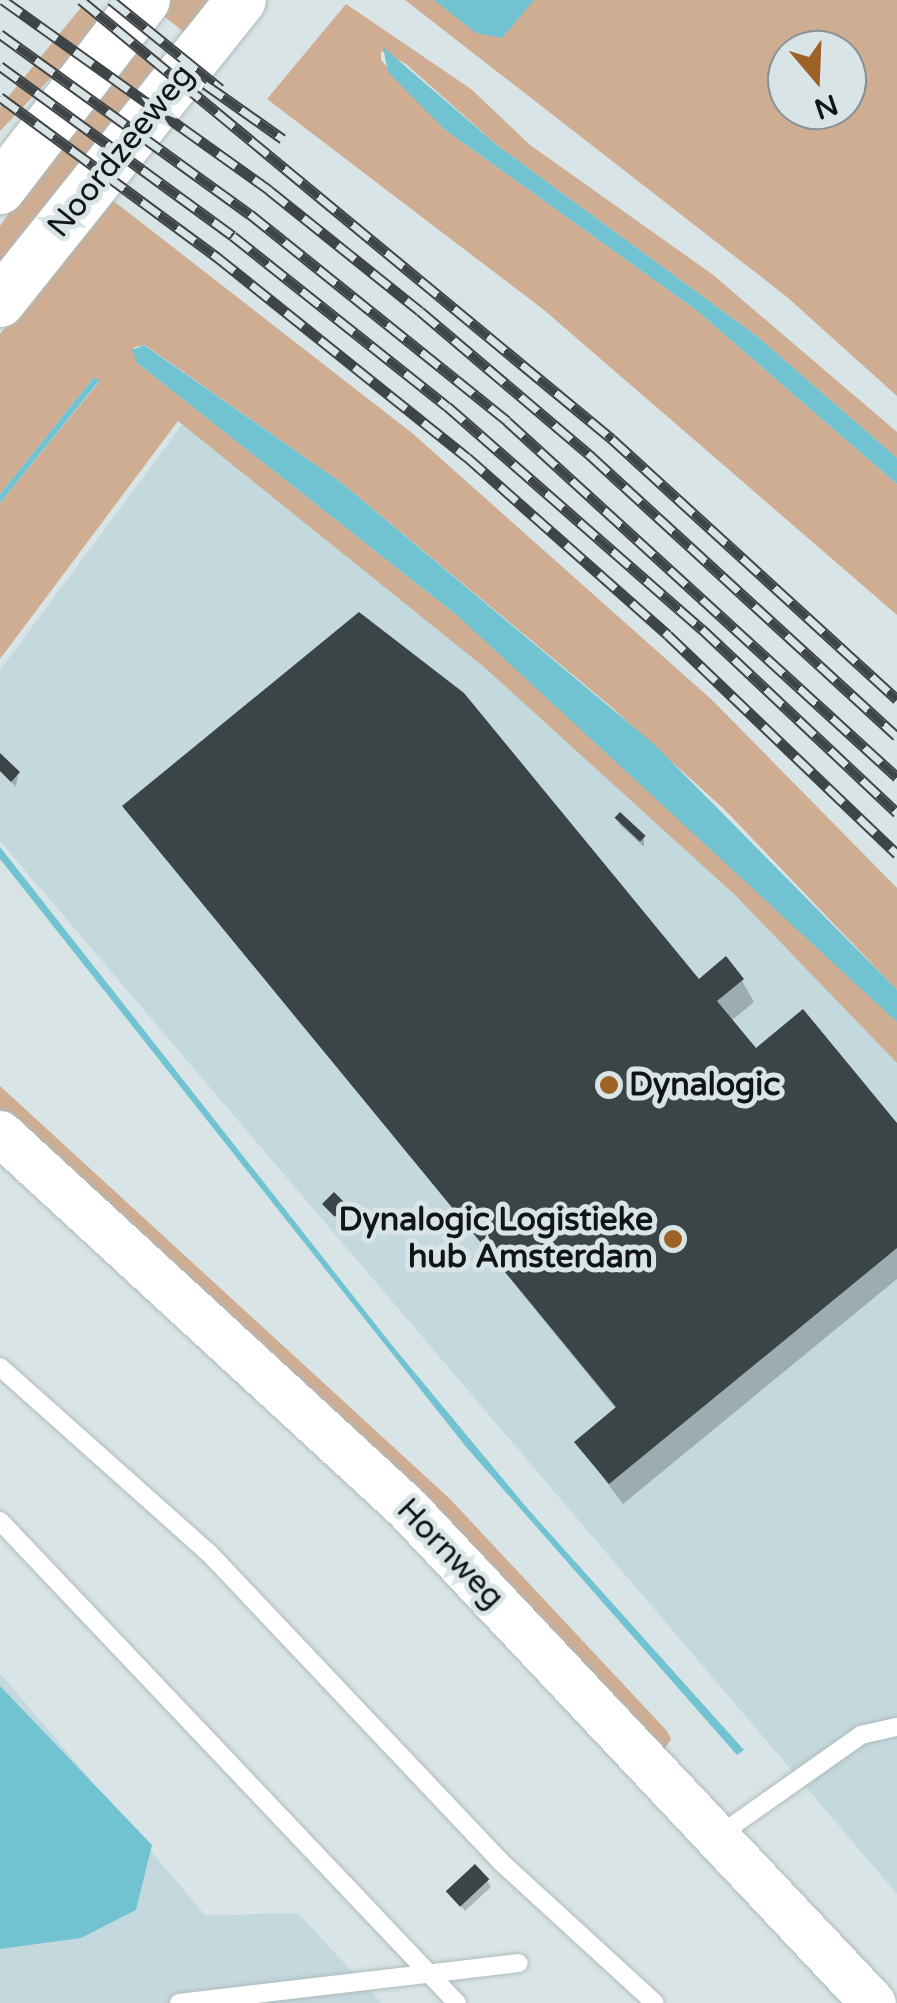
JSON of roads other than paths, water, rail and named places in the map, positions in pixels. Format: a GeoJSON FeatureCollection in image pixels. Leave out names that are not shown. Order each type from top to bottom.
{"type":"FeatureCollection","features":[{"type":"Feature","properties":{"kind":"main road"},"geometry":{"type":"LineString","coordinates":[[0,189],[145,0]]}},
{"type":"Feature","properties":{"kind":"main road","name":"Noordzeeweg"},"geometry":{"type":"LineString","coordinates":[[0,302],[241,0]]}},
{"type":"Feature","properties":{"kind":"street","name":"Hornweg"},"geometry":{"type":"LineString","coordinates":[[0,1132],[406,1506],[843,2003]]}},
{"type":"Feature","properties":{"kind":"street","name":"Hornweg"},"geometry":{"type":"LineString","coordinates":[[0,1169],[387,1516],[707,1844],[872,2003]]}},
{"type":"Feature","properties":{"kind":"lane"},"geometry":{"type":"LineString","coordinates":[[0,1367],[208,1552],[502,1863],[654,2003]]}},
{"type":"Feature","properties":{"kind":"lane"},"geometry":{"type":"LineString","coordinates":[[0,1521],[458,2003]]}},
{"type":"Feature","properties":{"kind":"lane"},"geometry":{"type":"LineString","coordinates":[[707,1844],[860,1735],[897,1727]]}},
{"type":"Feature","properties":{"kind":"lane"},"geometry":{"type":"LineString","coordinates":[[179,2003],[520,1963]]}},
{"type":"Feature","properties":{"kind":"lane"},"geometry":{"type":"LineString","coordinates":[[333,1982],[339,2003]]}},
{"type":"Feature","properties":{"kind":"water"},"geometry":{"type":"Polygon","coordinates":[[[434,0],[534,0],[502,38],[476,33],[434,0]]]}},
{"type":"Feature","properties":{"kind":"water"},"geometry":{"type":"Polygon","coordinates":[[[383,47],[498,146],[758,337],[897,458],[897,484],[696,310],[444,129],[388,72],[383,47]]]}},
{"type":"Feature","properties":{"kind":"water"},"geometry":{"type":"Polygon","coordinates":[[[144,345],[343,484],[655,745],[897,990],[897,1022],[459,617],[137,363],[132,350],[144,345]]]}},
{"type":"Feature","properties":{"kind":"water"},"geometry":{"type":"Polygon","coordinates":[[[94,377],[99,381],[0,503],[0,494],[94,377]]]}},
{"type":"Feature","properties":{"kind":"water"},"geometry":{"type":"Polygon","coordinates":[[[0,847],[391,1344],[527,1508],[744,1750],[737,1755],[467,1448],[0,859],[0,847]]]}},
{"type":"Feature","properties":{"kind":"water"},"geometry":{"type":"Polygon","coordinates":[[[0,1686],[152,1845],[136,1910],[81,1938],[0,1949],[0,1686]]]}},
{"type":"Feature","properties":{"kind":"railway"},"geometry":{"type":"LineString","coordinates":[[3,0],[269,190],[420,311],[592,457],[897,736]]}},
{"type":"Feature","properties":{"kind":"railway"},"geometry":{"type":"LineString","coordinates":[[81,0],[612,439],[897,699]]}},
{"type":"Feature","properties":{"kind":"railway"},"geometry":{"type":"LineString","coordinates":[[111,0],[221,89]]}},
{"type":"Feature","properties":{"kind":"railway"},"geometry":{"type":"LineString","coordinates":[[0,34],[250,214],[507,421],[897,777]]}},
{"type":"Feature","properties":{"kind":"railway"},"geometry":{"type":"LineString","coordinates":[[0,66],[233,236],[447,406],[702,629],[897,813]]}},
{"type":"Feature","properties":{"kind":"railway"},"geometry":{"type":"LineString","coordinates":[[205,84],[283,139]]}},
{"type":"Feature","properties":{"kind":"railway"},"geometry":{"type":"LineString","coordinates":[[0,97],[217,257],[467,457],[668,635],[897,854]]}},
{"type":"Feature","properties":{"kind":"place","name":"Dynalogic"},"geometry":{"type":"Point","coordinates":[609,1085]}},
{"type":"Feature","properties":{"kind":"place","name":"Dynalogic Logistieke hub Amsterdam"},"geometry":{"type":"Point","coordinates":[673,1239]}}]}
